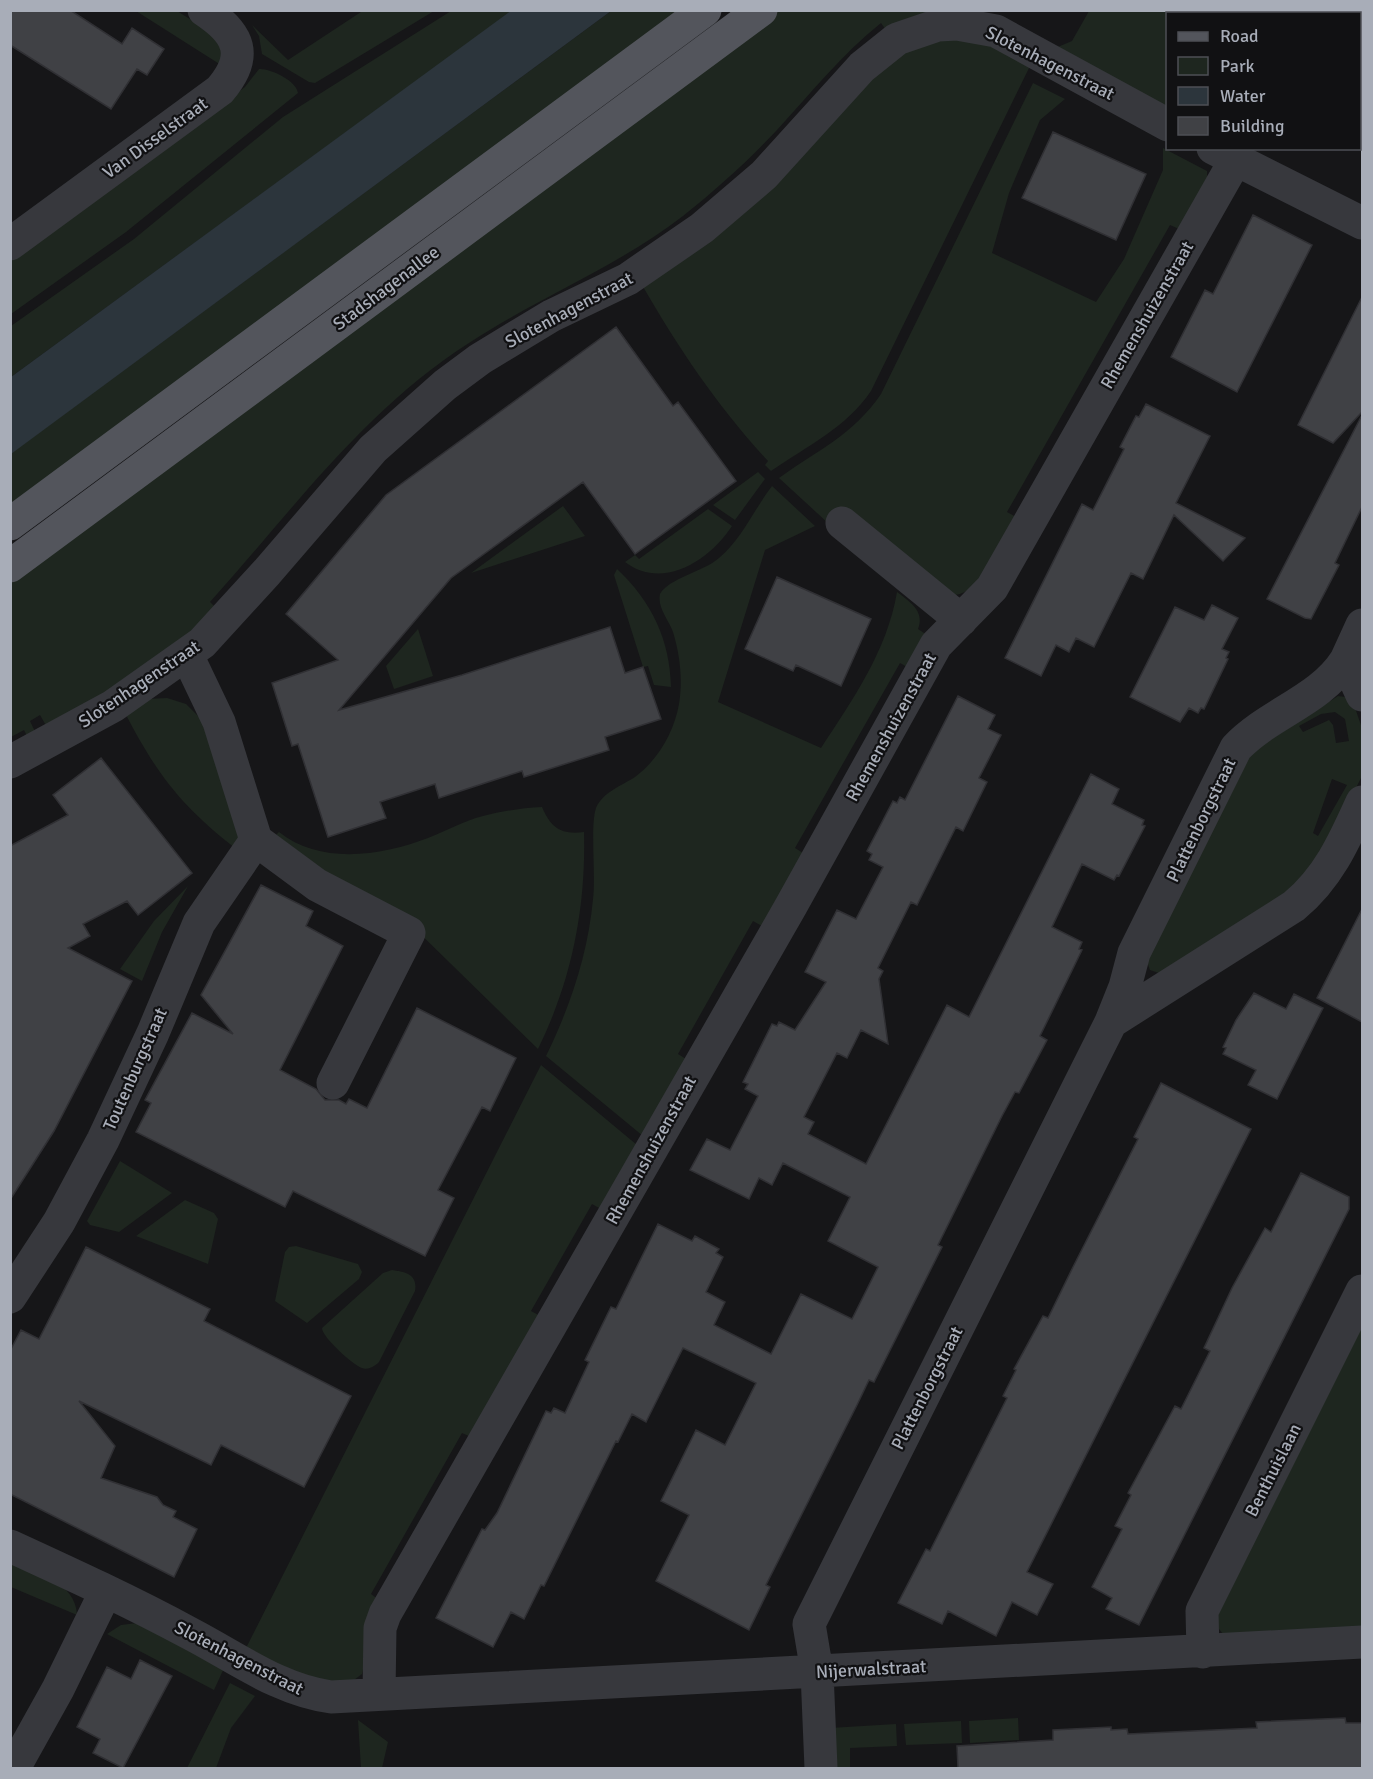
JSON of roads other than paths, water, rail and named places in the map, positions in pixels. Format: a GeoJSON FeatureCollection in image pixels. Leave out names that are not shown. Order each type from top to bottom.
{"type":"FeatureCollection","features":[{"type":"Feature","properties":{"kind":"main road","name":"Stadshagenallee"},"geometry":{"type":"LineString","coordinates":[[10,524],[705,10]]}},
{"type":"Feature","properties":{"kind":"main road","name":"Stadshagenallee"},"geometry":{"type":"LineString","coordinates":[[10,566],[761,10]]}},
{"type":"Feature","properties":{"kind":"street","name":"Van Disselstraat"},"geometry":{"type":"LineString","coordinates":[[10,244],[225,84],[238,61],[238,48],[230,33],[219,20],[204,10]]}},
{"type":"Feature","properties":{"kind":"street","name":"Slotenhagenstraat"},"geometry":{"type":"LineString","coordinates":[[10,762],[92,719],[202,643],[267,572],[373,449],[445,385],[480,359],[551,316],[628,279],[702,228],[764,175],[862,67],[897,39],[938,25],[957,24],[996,31],[1166,124]]}},
{"type":"Feature","properties":{"kind":"street"},"geometry":{"type":"LineString","coordinates":[[1225,154],[1362,223]]}},
{"type":"Feature","properties":{"kind":"street","name":"Rhemenshuizenstraat"},"geometry":{"type":"LineString","coordinates":[[379,1693],[380,1628],[385,1614],[791,906],[936,645],[993,588],[1225,154]]}},
{"type":"Feature","properties":{"kind":"street"},"geometry":{"type":"LineString","coordinates":[[842,523],[961,620]]}},
{"type":"Feature","properties":{"kind":"street","name":"Plattenborgstraat"},"geometry":{"type":"LineString","coordinates":[[820,1768],[817,1672],[809,1624],[1111,1022],[1125,987],[1134,953],[1236,748],[1256,730],[1325,686],[1346,660],[1362,625]]}},
{"type":"Feature","properties":{"kind":"street"},"geometry":{"type":"LineString","coordinates":[[187,655],[219,722],[256,840],[317,885],[409,933],[333,1083]]}},
{"type":"Feature","properties":{"kind":"street"},"geometry":{"type":"LineString","coordinates":[[1346,660],[1362,695]]}},
{"type":"Feature","properties":{"kind":"street"},"geometry":{"type":"LineString","coordinates":[[1111,1022],[1294,906],[1312,891],[1327,874],[1362,802]]}},
{"type":"Feature","properties":{"kind":"street","name":"Toutenburgstraat"},"geometry":{"type":"LineString","coordinates":[[10,1296],[59,1222],[103,1140],[153,1033],[199,923],[256,840]]}},
{"type":"Feature","properties":{"kind":"street","name":"Benthuislaan"},"geometry":{"type":"LineString","coordinates":[[1203,1652],[1202,1611],[1362,1292]]}},
{"type":"Feature","properties":{"kind":"street","name":"Slotenhagenstraat"},"geometry":{"type":"LineString","coordinates":[[10,1546],[106,1591],[283,1684],[308,1694],[331,1697],[379,1693]]}},
{"type":"Feature","properties":{"kind":"street"},"geometry":{"type":"LineString","coordinates":[[14,1768],[106,1591]]}},
{"type":"Feature","properties":{"kind":"street","name":"Nijerwalstraat"},"geometry":{"type":"LineString","coordinates":[[379,1693],[1362,1642]]}},
{"type":"Feature","properties":{"kind":"water"},"geometry":{"type":"Polygon","coordinates":[[[512,10],[611,11],[11,454],[11,377],[512,10]]]}}]}
